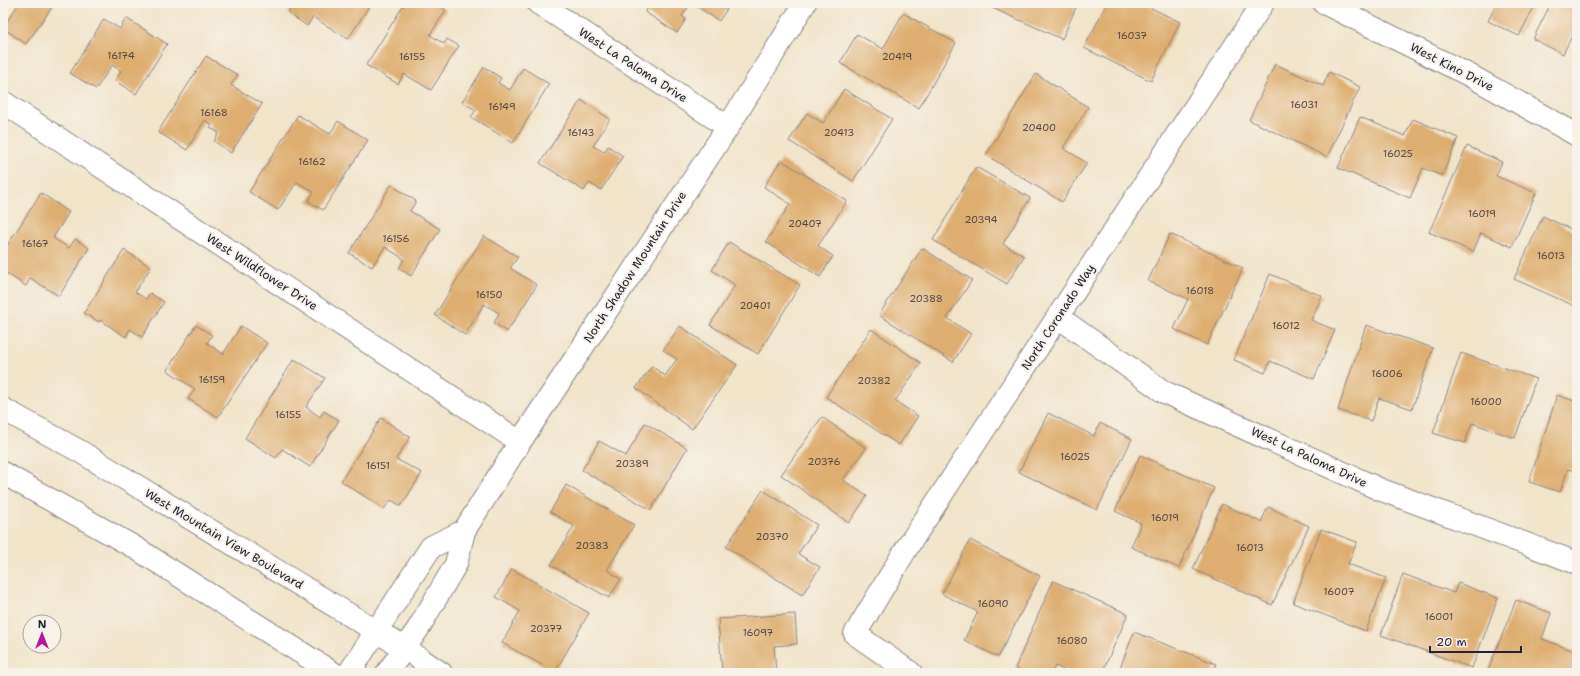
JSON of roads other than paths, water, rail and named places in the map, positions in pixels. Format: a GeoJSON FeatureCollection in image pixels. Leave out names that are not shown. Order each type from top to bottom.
{"type":"FeatureCollection","features":[{"type":"Feature","properties":{"kind":"street","name":"West La Paloma Drive"},"geometry":{"type":"LineString","coordinates":[[538,3],[728,127]]}},
{"type":"Feature","properties":{"kind":"street","name":"North Shadow Mountain Drive"},"geometry":{"type":"LineString","coordinates":[[387,673],[456,564],[464,531],[520,442],[728,127],[805,3]]}},
{"type":"Feature","properties":{"kind":"street","name":"North Coronado Way"},"geometry":{"type":"LineString","coordinates":[[911,673],[855,634],[908,546],[1263,3]]}},
{"type":"Feature","properties":{"kind":"street","name":"West Kino Drive"},"geometry":{"type":"LineString","coordinates":[[1324,3],[1469,75],[1577,135]]}},
{"type":"Feature","properties":{"kind":"street","name":"West Wildflower Drive"},"geometry":{"type":"LineString","coordinates":[[3,102],[520,442]]}},
{"type":"Feature","properties":{"kind":"street","name":"West La Paloma Drive"},"geometry":{"type":"LineString","coordinates":[[1058,317],[1164,392],[1379,489],[1577,562]]}},
{"type":"Feature","properties":{"kind":"street","name":"West Mountain View Boulevard"},"geometry":{"type":"LineString","coordinates":[[3,409],[81,452],[404,648],[442,673]]}},
{"type":"Feature","properties":{"kind":"street"},"geometry":{"type":"LineString","coordinates":[[3,473],[134,547],[333,673]]}},
{"type":"Feature","properties":{"kind":"street"},"geometry":{"type":"LineString","coordinates":[[349,673],[430,547],[464,531]]}}]}
